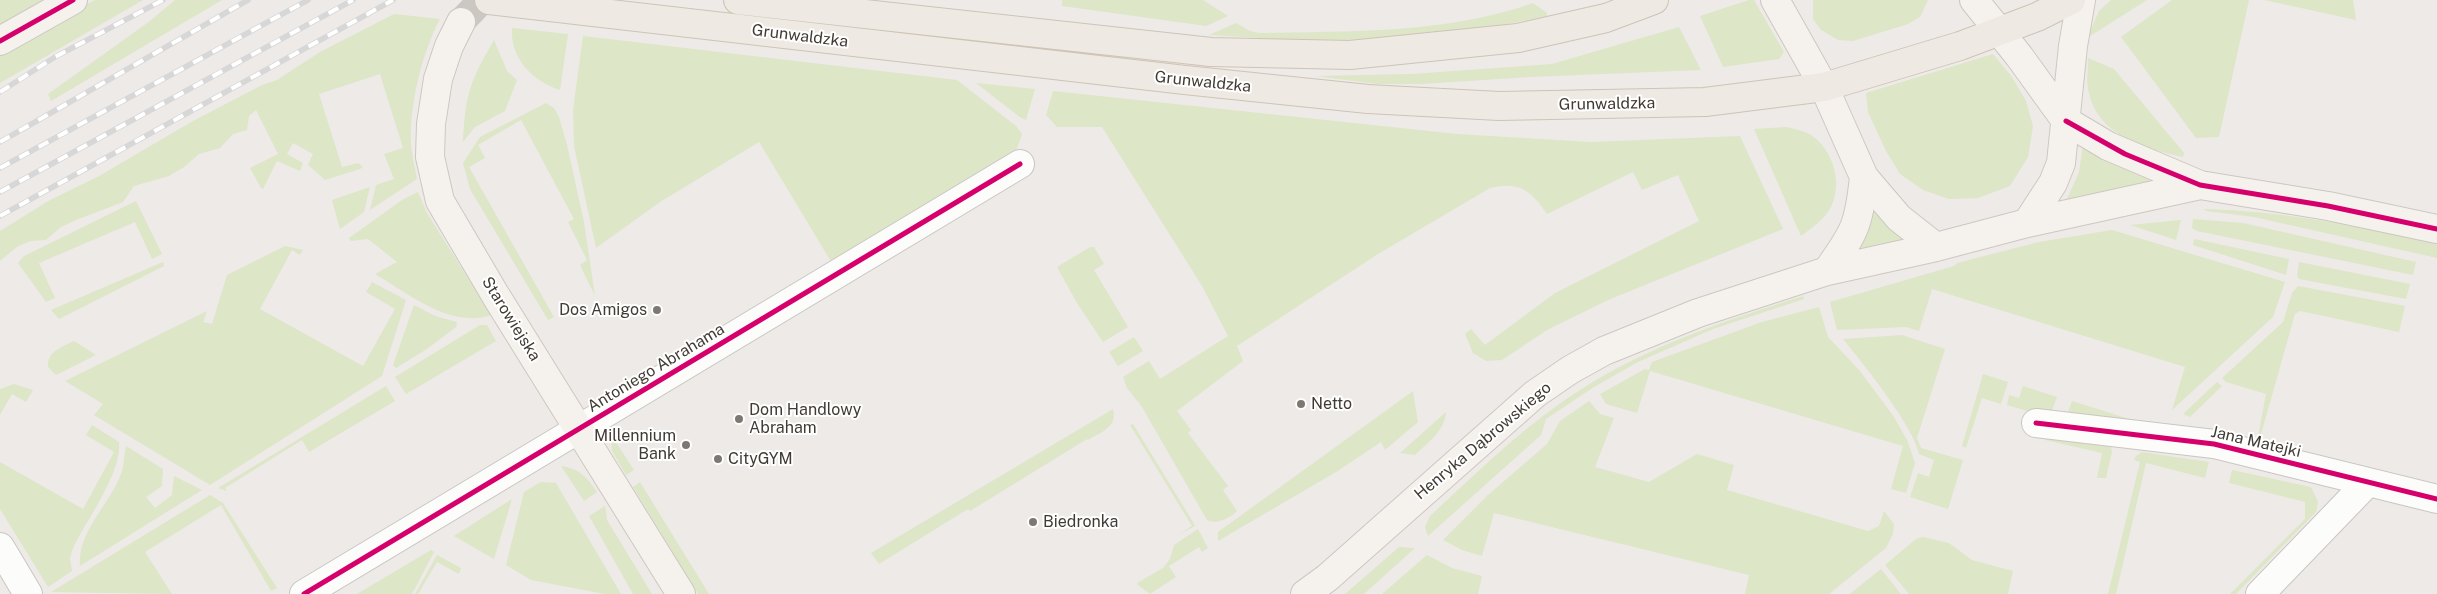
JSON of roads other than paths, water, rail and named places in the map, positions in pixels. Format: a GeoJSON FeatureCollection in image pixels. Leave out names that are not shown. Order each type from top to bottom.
{"type":"FeatureCollection","features":[{"type":"Feature","properties":{"kind":"main road"},"geometry":{"type":"LineString","coordinates":[[0,41],[73,0]]}},
{"type":"Feature","properties":{"kind":"main road","name":"Grunwaldzka"},"geometry":{"type":"LineString","coordinates":[[489,0],[1026,63],[1368,99],[1499,106],[1705,102],[1824,87],[1960,46],[2037,17],[2072,0]]}},
{"type":"Feature","properties":{"kind":"main road","name":"Grunwaldzka"},"geometry":{"type":"LineString","coordinates":[[738,0],[1211,52],[1350,55],[1518,38],[1606,18],[1654,0]]}},
{"type":"Feature","properties":{"kind":"main road"},"geometry":{"type":"LineString","coordinates":[[1775,0],[1824,87],[1864,177],[1899,218],[1936,247]]}},
{"type":"Feature","properties":{"kind":"main road"},"geometry":{"type":"LineString","coordinates":[[1974,0],[2066,122],[2125,154],[2200,185],[2328,206],[2437,230]]}},
{"type":"Feature","properties":{"kind":"main road"},"geometry":{"type":"LineString","coordinates":[[2027,223],[2058,173],[2064,147],[2073,46],[2082,0]]}},
{"type":"Feature","properties":{"kind":"main road","name":"Starowiejska"},"geometry":{"type":"LineString","coordinates":[[461,22],[449,46],[438,80],[431,124],[430,157],[440,201],[496,296],[681,594]]}},
{"type":"Feature","properties":{"kind":"main road"},"geometry":{"type":"LineString","coordinates":[[1827,271],[1852,236],[1858,222],[1864,177]]}},
{"type":"Feature","properties":{"kind":"main road","name":"Henryka Dąbrowskiego"},"geometry":{"type":"LineString","coordinates":[[1305,594],[1321,586],[1500,423],[1535,394],[1570,370],[1604,352],[1698,312],[1827,271],[1936,247],[2027,223],[2200,185]]}},
{"type":"Feature","properties":{"kind":"street","name":"Antoniego Abrahama"},"geometry":{"type":"LineString","coordinates":[[304,594],[1020,164]]}},
{"type":"Feature","properties":{"kind":"street","name":"Jana Matejki"},"geometry":{"type":"LineString","coordinates":[[2036,423],[2214,444],[2437,499]]}},
{"type":"Feature","properties":{"kind":"street"},"geometry":{"type":"LineString","coordinates":[[2260,594],[2368,482]]}},
{"type":"Feature","properties":{"kind":"street"},"geometry":{"type":"LineString","coordinates":[[0,547],[28,594]]}},
{"type":"Feature","properties":{"kind":"tunnel"},"geometry":{"type":"LineString","coordinates":[[461,22],[482,0]]}},
{"type":"Feature","properties":{"kind":"railway"},"geometry":{"type":"LineString","coordinates":[[0,92],[55,57],[163,0]]}},
{"type":"Feature","properties":{"kind":"railway"},"geometry":{"type":"LineString","coordinates":[[0,142],[248,0]]}},
{"type":"Feature","properties":{"kind":"railway"},"geometry":{"type":"LineString","coordinates":[[0,168],[308,0]]}},
{"type":"Feature","properties":{"kind":"railway"},"geometry":{"type":"LineString","coordinates":[[0,192],[353,0]]}},
{"type":"Feature","properties":{"kind":"railway"},"geometry":{"type":"LineString","coordinates":[[0,216],[393,0]]}},
{"type":"Feature","properties":{"kind":"place","name":"Dos Amigos"},"geometry":{"type":"Point","coordinates":[657,310]}},
{"type":"Feature","properties":{"kind":"place","name":"Netto"},"geometry":{"type":"Point","coordinates":[1301,404]}},
{"type":"Feature","properties":{"kind":"place","name":"Dom Handlowy Abraham"},"geometry":{"type":"Point","coordinates":[739,419]}},
{"type":"Feature","properties":{"kind":"place","name":"Millennium Bank"},"geometry":{"type":"Point","coordinates":[686,445]}},
{"type":"Feature","properties":{"kind":"place","name":"CityGYM"},"geometry":{"type":"Point","coordinates":[718,459]}},
{"type":"Feature","properties":{"kind":"place","name":"Biedronka"},"geometry":{"type":"Point","coordinates":[1033,522]}}]}
